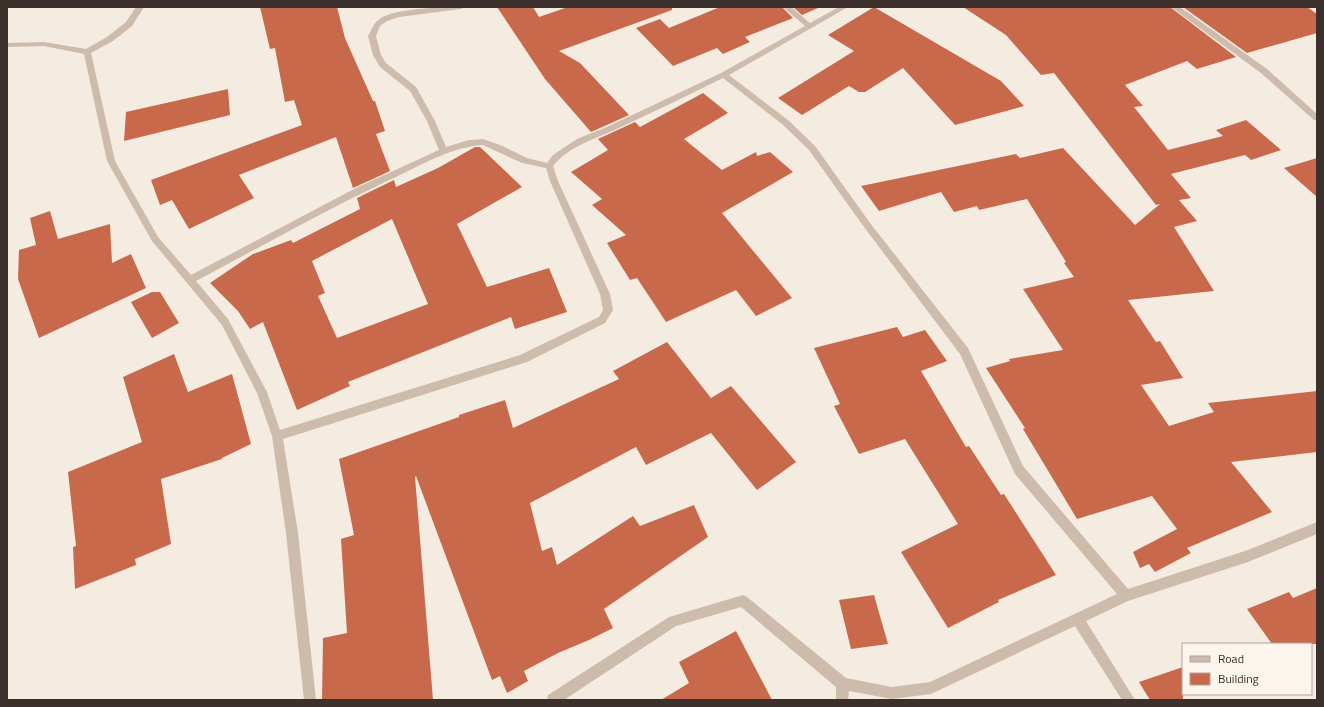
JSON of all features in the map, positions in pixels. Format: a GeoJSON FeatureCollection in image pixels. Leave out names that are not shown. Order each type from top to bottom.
{"type":"FeatureCollection","features":[{"type":"Feature","properties":{"kind":"street"},"geometry":{"type":"LineString","coordinates":[[7,45],[44,44],[87,52],[110,39],[129,24],[140,7]]}},
{"type":"Feature","properties":{"kind":"street"},"geometry":{"type":"LineString","coordinates":[[444,151],[431,122],[413,89],[384,65],[377,55],[372,36],[377,25],[384,19],[398,15],[461,7]]}},
{"type":"Feature","properties":{"kind":"street"},"geometry":{"type":"LineString","coordinates":[[787,7],[809,26]]}},
{"type":"Feature","properties":{"kind":"street"},"geometry":{"type":"LineString","coordinates":[[549,166],[556,156],[580,141],[610,129],[724,75],[844,7]]}},
{"type":"Feature","properties":{"kind":"street"},"geometry":{"type":"LineString","coordinates":[[1175,7],[1264,71],[1317,118]]}},
{"type":"Feature","properties":{"kind":"street"},"geometry":{"type":"LineString","coordinates":[[87,52],[112,161],[155,239],[225,322],[262,392],[277,436],[292,532],[310,700]]}},
{"type":"Feature","properties":{"kind":"street"},"geometry":{"type":"LineString","coordinates":[[724,75],[785,122],[812,148],[868,225],[964,351],[1019,470],[1126,596]]}},
{"type":"Feature","properties":{"kind":"street"},"geometry":{"type":"LineString","coordinates":[[189,280],[361,190],[444,151],[468,143],[483,142],[497,147],[524,161],[549,166]]}},
{"type":"Feature","properties":{"kind":"street"},"geometry":{"type":"LineString","coordinates":[[277,436],[523,358],[602,320],[608,310],[605,294],[554,181],[549,166]]}},
{"type":"Feature","properties":{"kind":"street"},"geometry":{"type":"LineString","coordinates":[[553,700],[673,621],[743,601],[843,684],[892,693],[931,688],[1126,596],[1248,556],[1317,528]]}},
{"type":"Feature","properties":{"kind":"street"},"geometry":{"type":"LineString","coordinates":[[1078,619],[1129,700]]}},
{"type":"Feature","properties":{"kind":"street"},"geometry":{"type":"LineString","coordinates":[[842,700],[843,684]]}},
{"type":"Feature","properties":{"kind":"building"},"geometry":{"type":"Polygon","coordinates":[[[260,7],[337,7],[345,38],[373,101],[375,101],[385,131],[376,134],[390,171],[353,188],[336,137],[239,175],[254,198],[189,229],[172,200],[160,205],[151,180],[302,125],[294,100],[285,102],[275,48],[270,49],[260,7]]]}},
{"type":"Feature","properties":{"kind":"building"},"geometry":{"type":"Polygon","coordinates":[[[497,7],[533,7],[539,17],[568,7],[672,7],[672,10],[559,51],[580,63],[629,115],[591,132],[545,79],[497,7]]]}},
{"type":"Feature","properties":{"kind":"building"},"geometry":{"type":"Polygon","coordinates":[[[720,7],[782,7],[793,18],[745,37],[750,42],[723,54],[717,48],[673,66],[636,28],[660,19],[669,28],[720,7]]]}},
{"type":"Feature","properties":{"kind":"building"},"geometry":{"type":"Polygon","coordinates":[[[793,7],[818,7],[818,8],[802,15],[793,7]]]}},
{"type":"Feature","properties":{"kind":"building"},"geometry":{"type":"Polygon","coordinates":[[[874,7],[1001,81],[1024,106],[955,125],[903,68],[865,92],[859,92],[849,86],[802,115],[778,98],[854,51],[828,35],[874,7]]]}},
{"type":"Feature","properties":{"kind":"building"},"geometry":{"type":"Polygon","coordinates":[[[963,7],[1170,7],[1236,57],[1197,69],[1187,61],[1125,85],[1143,106],[1134,107],[1168,150],[1223,136],[1216,130],[1246,120],[1281,150],[1251,160],[1245,155],[1171,174],[1191,198],[1179,200],[1197,221],[1174,227],[1214,291],[1128,300],[1156,342],[1160,341],[1183,378],[1141,385],[1169,426],[1214,412],[1208,403],[1317,391],[1317,452],[1231,462],[1272,512],[1187,548],[1191,553],[1155,572],[1149,564],[1140,568],[1133,552],[1177,529],[1152,496],[1077,519],[1023,429],[1025,428],[986,368],[1010,361],[1009,359],[1063,350],[1023,289],[1074,277],[1064,263],[1066,262],[1027,199],[979,210],[977,206],[954,212],[941,192],[879,211],[861,186],[1016,154],[1020,158],[1063,148],[1135,225],[1160,204],[1156,205],[1054,73],[1041,75],[1006,35],[963,7]]]}},
{"type":"Feature","properties":{"kind":"building"},"geometry":{"type":"Polygon","coordinates":[[[1183,7],[1307,7],[1317,14],[1317,33],[1247,53],[1183,7]]]}},
{"type":"Feature","properties":{"kind":"building"},"geometry":{"type":"Polygon","coordinates":[[[228,89],[230,115],[124,141],[126,112],[228,89]]]}},
{"type":"Feature","properties":{"kind":"building"},"geometry":{"type":"Polygon","coordinates":[[[703,93],[728,113],[684,139],[722,170],[756,152],[757,156],[770,152],[793,172],[722,213],[792,298],[756,316],[736,290],[666,322],[637,278],[630,280],[607,243],[626,235],[592,205],[602,199],[571,172],[608,150],[598,139],[635,122],[640,127],[703,93]]]}},
{"type":"Feature","properties":{"kind":"building"},"geometry":{"type":"Polygon","coordinates":[[[475,147],[480,147],[522,187],[457,224],[487,287],[549,268],[567,312],[515,329],[511,317],[348,382],[350,386],[297,410],[263,322],[250,329],[238,311],[210,283],[253,254],[291,240],[293,243],[360,209],[357,198],[394,180],[396,187],[438,168],[475,147]],[[392,219],[312,261],[325,293],[318,296],[337,338],[428,304],[392,219]]]}},
{"type":"Feature","properties":{"kind":"building"},"geometry":{"type":"Polygon","coordinates":[[[1317,158],[1317,197],[1284,168],[1317,158]]]}},
{"type":"Feature","properties":{"kind":"building"},"geometry":{"type":"Polygon","coordinates":[[[50,211],[58,239],[110,224],[112,263],[131,254],[146,288],[39,338],[18,279],[19,250],[36,245],[30,218],[50,211]]]}},
{"type":"Feature","properties":{"kind":"building"},"geometry":{"type":"Polygon","coordinates":[[[152,292],[160,292],[179,323],[152,338],[131,302],[152,292]]]}},
{"type":"Feature","properties":{"kind":"building"},"geometry":{"type":"Polygon","coordinates":[[[897,327],[903,337],[925,330],[947,361],[921,371],[966,447],[969,446],[1001,495],[1004,494],[1056,575],[998,600],[999,602],[948,628],[901,552],[958,524],[905,439],[859,454],[834,406],[840,404],[814,348],[897,327]]]}},
{"type":"Feature","properties":{"kind":"building"},"geometry":{"type":"Polygon","coordinates":[[[667,342],[711,398],[731,386],[796,462],[757,490],[711,433],[646,465],[636,447],[530,503],[542,551],[552,547],[557,565],[633,516],[640,526],[694,505],[708,537],[604,609],[613,628],[558,653],[524,671],[528,681],[507,693],[500,676],[492,680],[416,476],[433,700],[322,700],[323,638],[347,633],[341,539],[354,535],[339,459],[459,417],[459,415],[505,400],[513,428],[619,379],[613,371],[667,342]]]}},
{"type":"Feature","properties":{"kind":"building"},"geometry":{"type":"Polygon","coordinates":[[[174,354],[188,392],[232,374],[251,444],[222,459],[161,479],[171,544],[135,559],[136,565],[75,589],[73,547],[76,546],[68,472],[142,442],[123,377],[174,354]]]}},
{"type":"Feature","properties":{"kind":"building"},"geometry":{"type":"Polygon","coordinates":[[[1317,588],[1317,644],[1271,643],[1247,609],[1289,592],[1293,598],[1317,588]]]}},
{"type":"Feature","properties":{"kind":"building"},"geometry":{"type":"Polygon","coordinates":[[[874,595],[888,644],[851,649],[839,600],[874,595]]]}},
{"type":"Feature","properties":{"kind":"building"},"geometry":{"type":"Polygon","coordinates":[[[736,631],[772,700],[661,700],[689,683],[679,662],[736,631]]]}},
{"type":"Feature","properties":{"kind":"building"},"geometry":{"type":"Polygon","coordinates":[[[1182,667],[1183,700],[1150,700],[1139,682],[1182,667]]]}}]}
